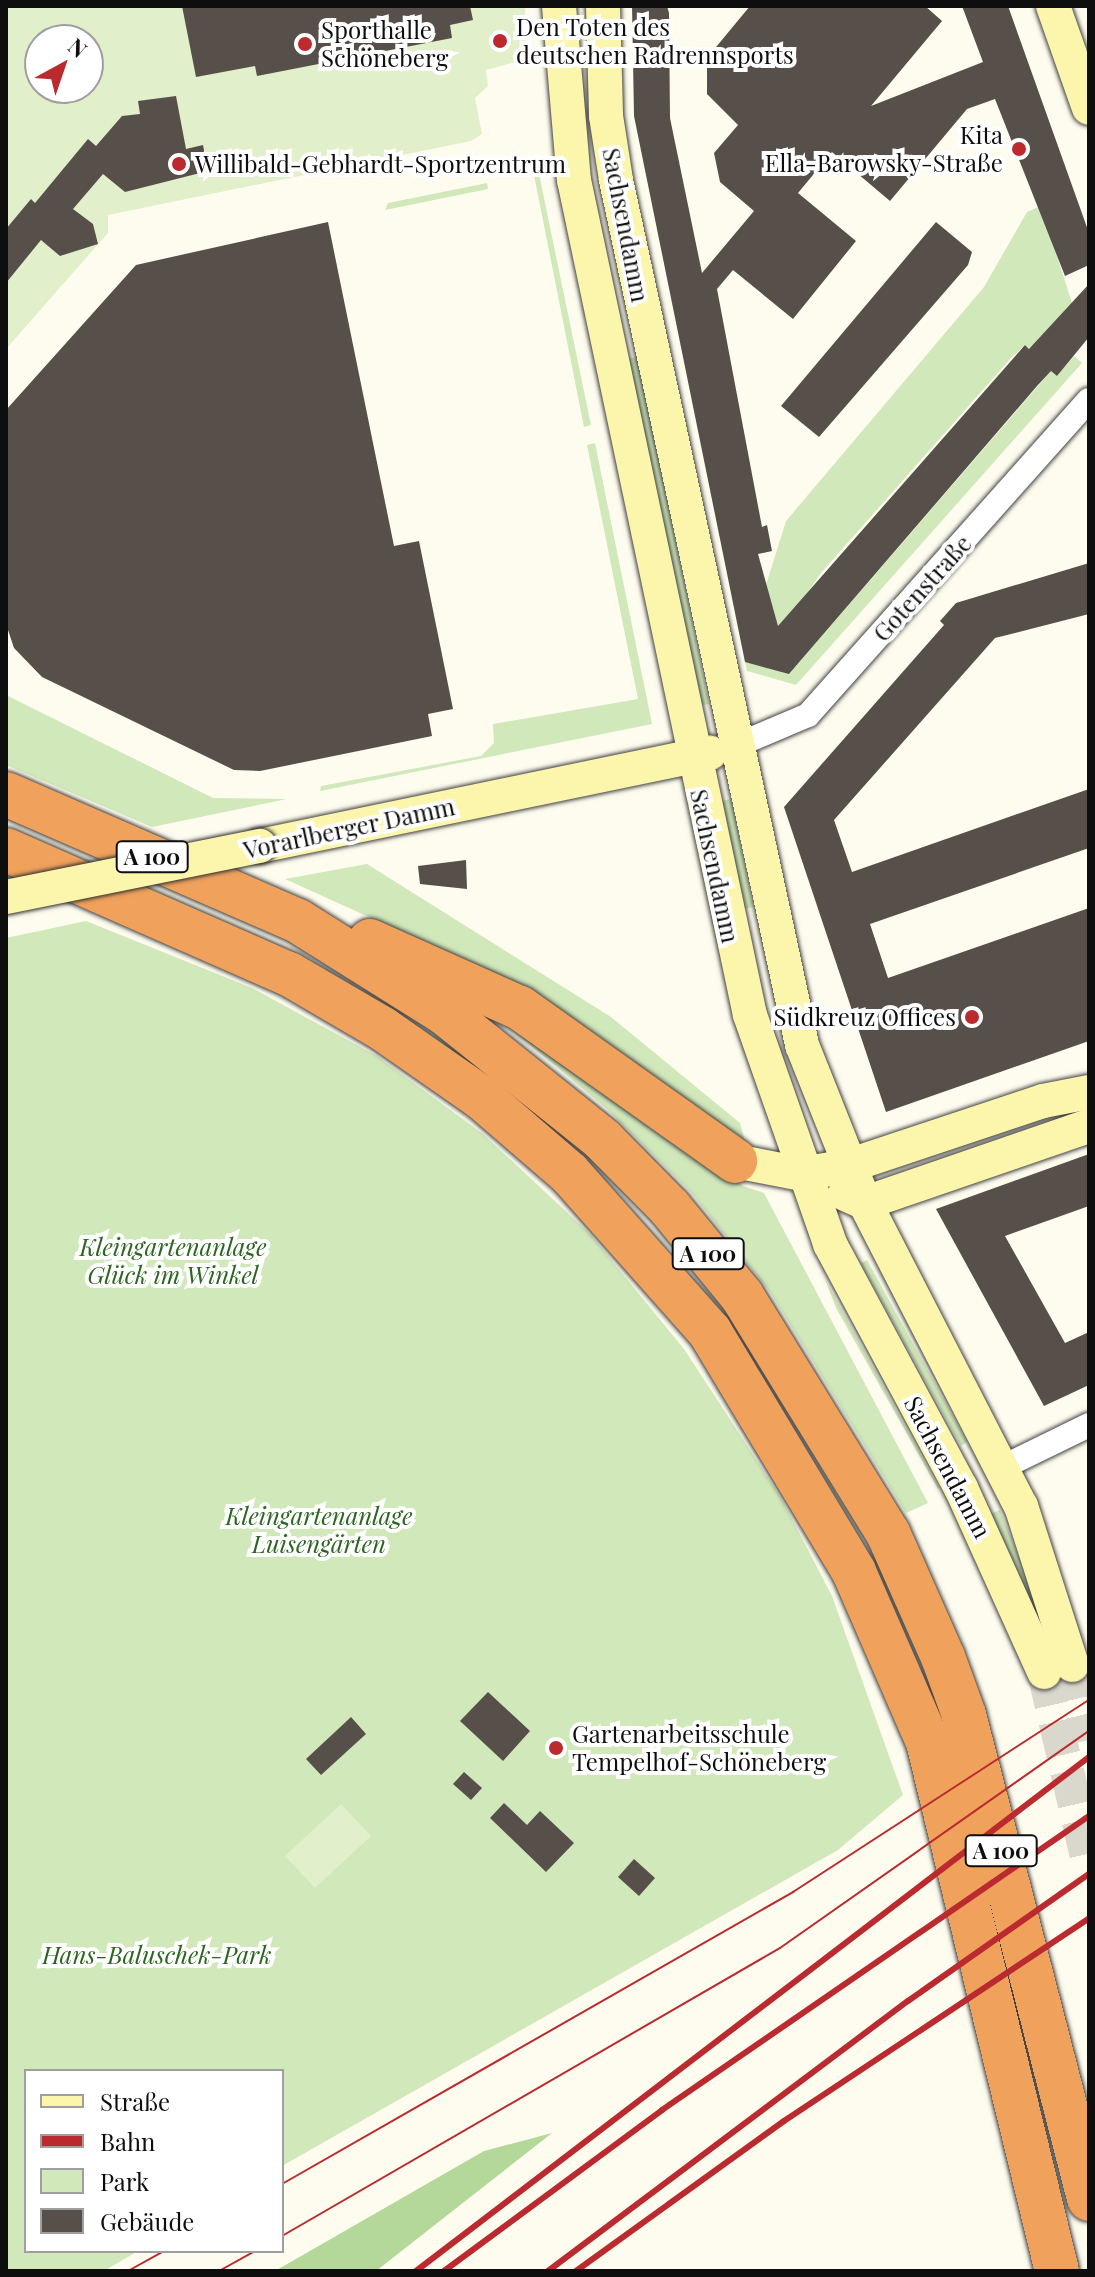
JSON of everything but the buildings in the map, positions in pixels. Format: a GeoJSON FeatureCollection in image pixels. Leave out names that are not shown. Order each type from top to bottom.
{"type":"FeatureCollection","features":[{"type":"Feature","properties":{"kind":"highway","name":"A 100"},"geometry":{"type":"LineString","coordinates":[[6,794],[298,921],[489,1045],[603,1140],[670,1208],[742,1296],[841,1450],[915,1589],[964,1715],[1089,2199]]}},
{"type":"Feature","properties":{"kind":"highway","name":"A 100"},"geometry":{"type":"LineString","coordinates":[[6,850],[277,968],[395,1037],[482,1098],[569,1173],[710,1332],[840,1546],[928,1742],[1057,2271]]}},
{"type":"Feature","properties":{"kind":"highway"},"geometry":{"type":"LineString","coordinates":[[298,921],[373,942],[520,1008],[735,1161]]}},
{"type":"Feature","properties":{"kind":"main road","name":"Sachsendamm"},"geometry":{"type":"LineString","coordinates":[[559,6],[561,76],[574,180],[692,758],[750,1015],[801,1174],[842,1271],[1058,1668],[1045,1571],[1003,1467],[865,1203],[802,1045],[735,746],[616,180],[605,73],[603,6]]}},
{"type":"Feature","properties":{"kind":"main road"},"geometry":{"type":"LineString","coordinates":[[1053,6],[1089,108]]}},
{"type":"Feature","properties":{"kind":"main road"},"geometry":{"type":"LineString","coordinates":[[561,76],[605,73]]}},
{"type":"Feature","properties":{"kind":"main road","name":"Vorarlberger Damm"},"geometry":{"type":"LineString","coordinates":[[6,897],[692,758],[735,746]]}},
{"type":"Feature","properties":{"kind":"main road"},"geometry":{"type":"LineString","coordinates":[[801,1174],[848,1166],[1043,1101],[1089,1092]]}},
{"type":"Feature","properties":{"kind":"main road"},"geometry":{"type":"LineString","coordinates":[[735,1161],[801,1174],[865,1203],[1089,1126]]}},
{"type":"Feature","properties":{"kind":"main road"},"geometry":{"type":"LineString","coordinates":[[961,1488],[1003,1467]]}},
{"type":"Feature","properties":{"kind":"street","name":"Gotenstraße"},"geometry":{"type":"LineString","coordinates":[[735,746],[808,715],[1089,400]]}},
{"type":"Feature","properties":{"kind":"street"},"geometry":{"type":"LineString","coordinates":[[1003,1467],[1089,1425]]}},
{"type":"Feature","properties":{"kind":"green space","name":"Willibald-Gebhardt-Sportzentrum"},"geometry":{"type":"Polygon","coordinates":[[[6,6],[525,6],[526,59],[486,70],[488,86],[475,98],[482,134],[471,141],[108,215],[108,233],[6,349],[6,6]]]}},
{"type":"Feature","properties":{"kind":"green space"},"geometry":{"type":"Polygon","coordinates":[[[539,174],[591,425],[584,427],[534,175],[539,174]]]}},
{"type":"Feature","properties":{"kind":"green space"},"geometry":{"type":"Polygon","coordinates":[[[487,183],[488,189],[385,210],[388,203],[487,183]]]}},
{"type":"Feature","properties":{"kind":"green space"},"geometry":{"type":"Polygon","coordinates":[[[1041,206],[1072,303],[1030,349],[1025,345],[1011,358],[821,573],[780,633],[766,585],[786,521],[984,287],[1027,212],[1041,206]]]}},
{"type":"Feature","properties":{"kind":"green space"},"geometry":{"type":"Polygon","coordinates":[[[1074,356],[1082,363],[796,685],[747,671],[745,661],[790,673],[1051,371],[1057,376],[1074,356]]]}},
{"type":"Feature","properties":{"kind":"green space"},"geometry":{"type":"Polygon","coordinates":[[[636,357],[709,704],[696,706],[624,360],[636,357]]]}},
{"type":"Feature","properties":{"kind":"green space"},"geometry":{"type":"Polygon","coordinates":[[[595,443],[652,724],[320,791],[321,786],[481,756],[494,743],[493,724],[638,699],[587,445],[595,443]]]}},
{"type":"Feature","properties":{"kind":"green space"},"geometry":{"type":"Polygon","coordinates":[[[6,695],[213,798],[287,799],[152,827],[6,765],[6,695]]]}},
{"type":"Feature","properties":{"kind":"green space"},"geometry":{"type":"Polygon","coordinates":[[[731,799],[753,907],[744,909],[712,803],[731,799]]]}},
{"type":"Feature","properties":{"kind":"green space"},"geometry":{"type":"Polygon","coordinates":[[[367,864],[611,1017],[740,1123],[746,1145],[435,947],[285,879],[367,864]]]}},
{"type":"Feature","properties":{"kind":"green space"},"geometry":{"type":"Polygon","coordinates":[[[86,921],[252,988],[377,1056],[483,1134],[590,1234],[684,1349],[780,1496],[832,1596],[903,1795],[838,1850],[284,2165],[284,2069],[24,2069],[24,2253],[135,2253],[104,2271],[6,2271],[6,938],[86,921]]]}},
{"type":"Feature","properties":{"kind":"green space"},"geometry":{"type":"Polygon","coordinates":[[[497,1017],[618,1089],[743,1186],[764,1193],[928,1503],[906,1513],[770,1292],[690,1191],[607,1109],[497,1017]]]}},
{"type":"Feature","properties":{"kind":"green space"},"geometry":{"type":"Polygon","coordinates":[[[867,1260],[967,1442],[961,1446],[861,1263],[867,1260]]]}},
{"type":"Feature","properties":{"kind":"green space"},"geometry":{"type":"Polygon","coordinates":[[[825,1279],[939,1488],[938,1489],[836,1308],[825,1279]]]}},
{"type":"Feature","properties":{"kind":"green space"},"geometry":{"type":"Polygon","coordinates":[[[1000,1510],[1049,1627],[1042,1628],[988,1515],[1000,1510]]]}},
{"type":"Feature","properties":{"kind":"green space"},"geometry":{"type":"Polygon","coordinates":[[[341,1804],[371,1836],[315,1888],[285,1856],[341,1804]]]}},
{"type":"Feature","properties":{"kind":"green space"},"geometry":{"type":"Polygon","coordinates":[[[552,2133],[376,2271],[275,2271],[484,2151],[552,2133]]]}},
{"type":"Feature","properties":{"kind":"tunnel"},"geometry":{"type":"LineString","coordinates":[[1072,1665],[1089,1740]]}},
{"type":"Feature","properties":{"kind":"tunnel"},"geometry":{"type":"LineString","coordinates":[[1044,1672],[1089,1866]]}},
{"type":"Feature","properties":{"kind":"tram line"},"geometry":{"type":"LineString","coordinates":[[284,2183],[793,1892],[1089,1700]]}},
{"type":"Feature","properties":{"kind":"tram line"},"geometry":{"type":"LineString","coordinates":[[284,2235],[780,1948],[1089,1731]]}},
{"type":"Feature","properties":{"kind":"tram line"},"geometry":{"type":"LineString","coordinates":[[128,2271],[160,2253]]}},
{"type":"Feature","properties":{"kind":"tram line"},"geometry":{"type":"LineString","coordinates":[[219,2271],[251,2253]]}},
{"type":"Feature","properties":{"kind":"railway"},"geometry":{"type":"LineString","coordinates":[[416,2271],[1089,1757]]}},
{"type":"Feature","properties":{"kind":"railway"},"geometry":{"type":"LineString","coordinates":[[444,2271],[662,2110],[1089,1816]]}},
{"type":"Feature","properties":{"kind":"railway"},"geometry":{"type":"LineString","coordinates":[[548,2271],[908,2001],[1089,1874]]}},
{"type":"Feature","properties":{"kind":"railway"},"geometry":{"type":"LineString","coordinates":[[576,2271],[784,2121],[1089,1918]]}},
{"type":"Feature","properties":{"kind":"place","name":"Den Toten des deutschen Radrennsports"},"geometry":{"type":"Point","coordinates":[500,41]}},
{"type":"Feature","properties":{"kind":"place","name":"Sporthalle Schöneberg"},"geometry":{"type":"Point","coordinates":[305,44]}},
{"type":"Feature","properties":{"kind":"place","name":"Kita Ella-Barowsky-Straße"},"geometry":{"type":"Point","coordinates":[1019,149]}},
{"type":"Feature","properties":{"kind":"place","name":"Willibald-Gebhardt-Sportzentrum"},"geometry":{"type":"Point","coordinates":[179,164]}},
{"type":"Feature","properties":{"kind":"place","name":"Südkreuz Offices"},"geometry":{"type":"Point","coordinates":[972,1017]}},
{"type":"Feature","properties":{"kind":"place","name":"Gartenarbeitsschule Tempelhof-Schöneberg"},"geometry":{"type":"Point","coordinates":[556,1748]}},
{"type":"Feature","properties":{"kind":"park label","name":"Kleingartenanlage Glück im Winkel"},"geometry":{"type":"Point","coordinates":[173,1261]}},
{"type":"Feature","properties":{"kind":"park label","name":"Kleingartenanlage Luisengärten"},"geometry":{"type":"Point","coordinates":[319,1530]}},
{"type":"Feature","properties":{"kind":"park label","name":"Hans-Baluschek-Park"},"geometry":{"type":"Point","coordinates":[157,1955]}}]}
